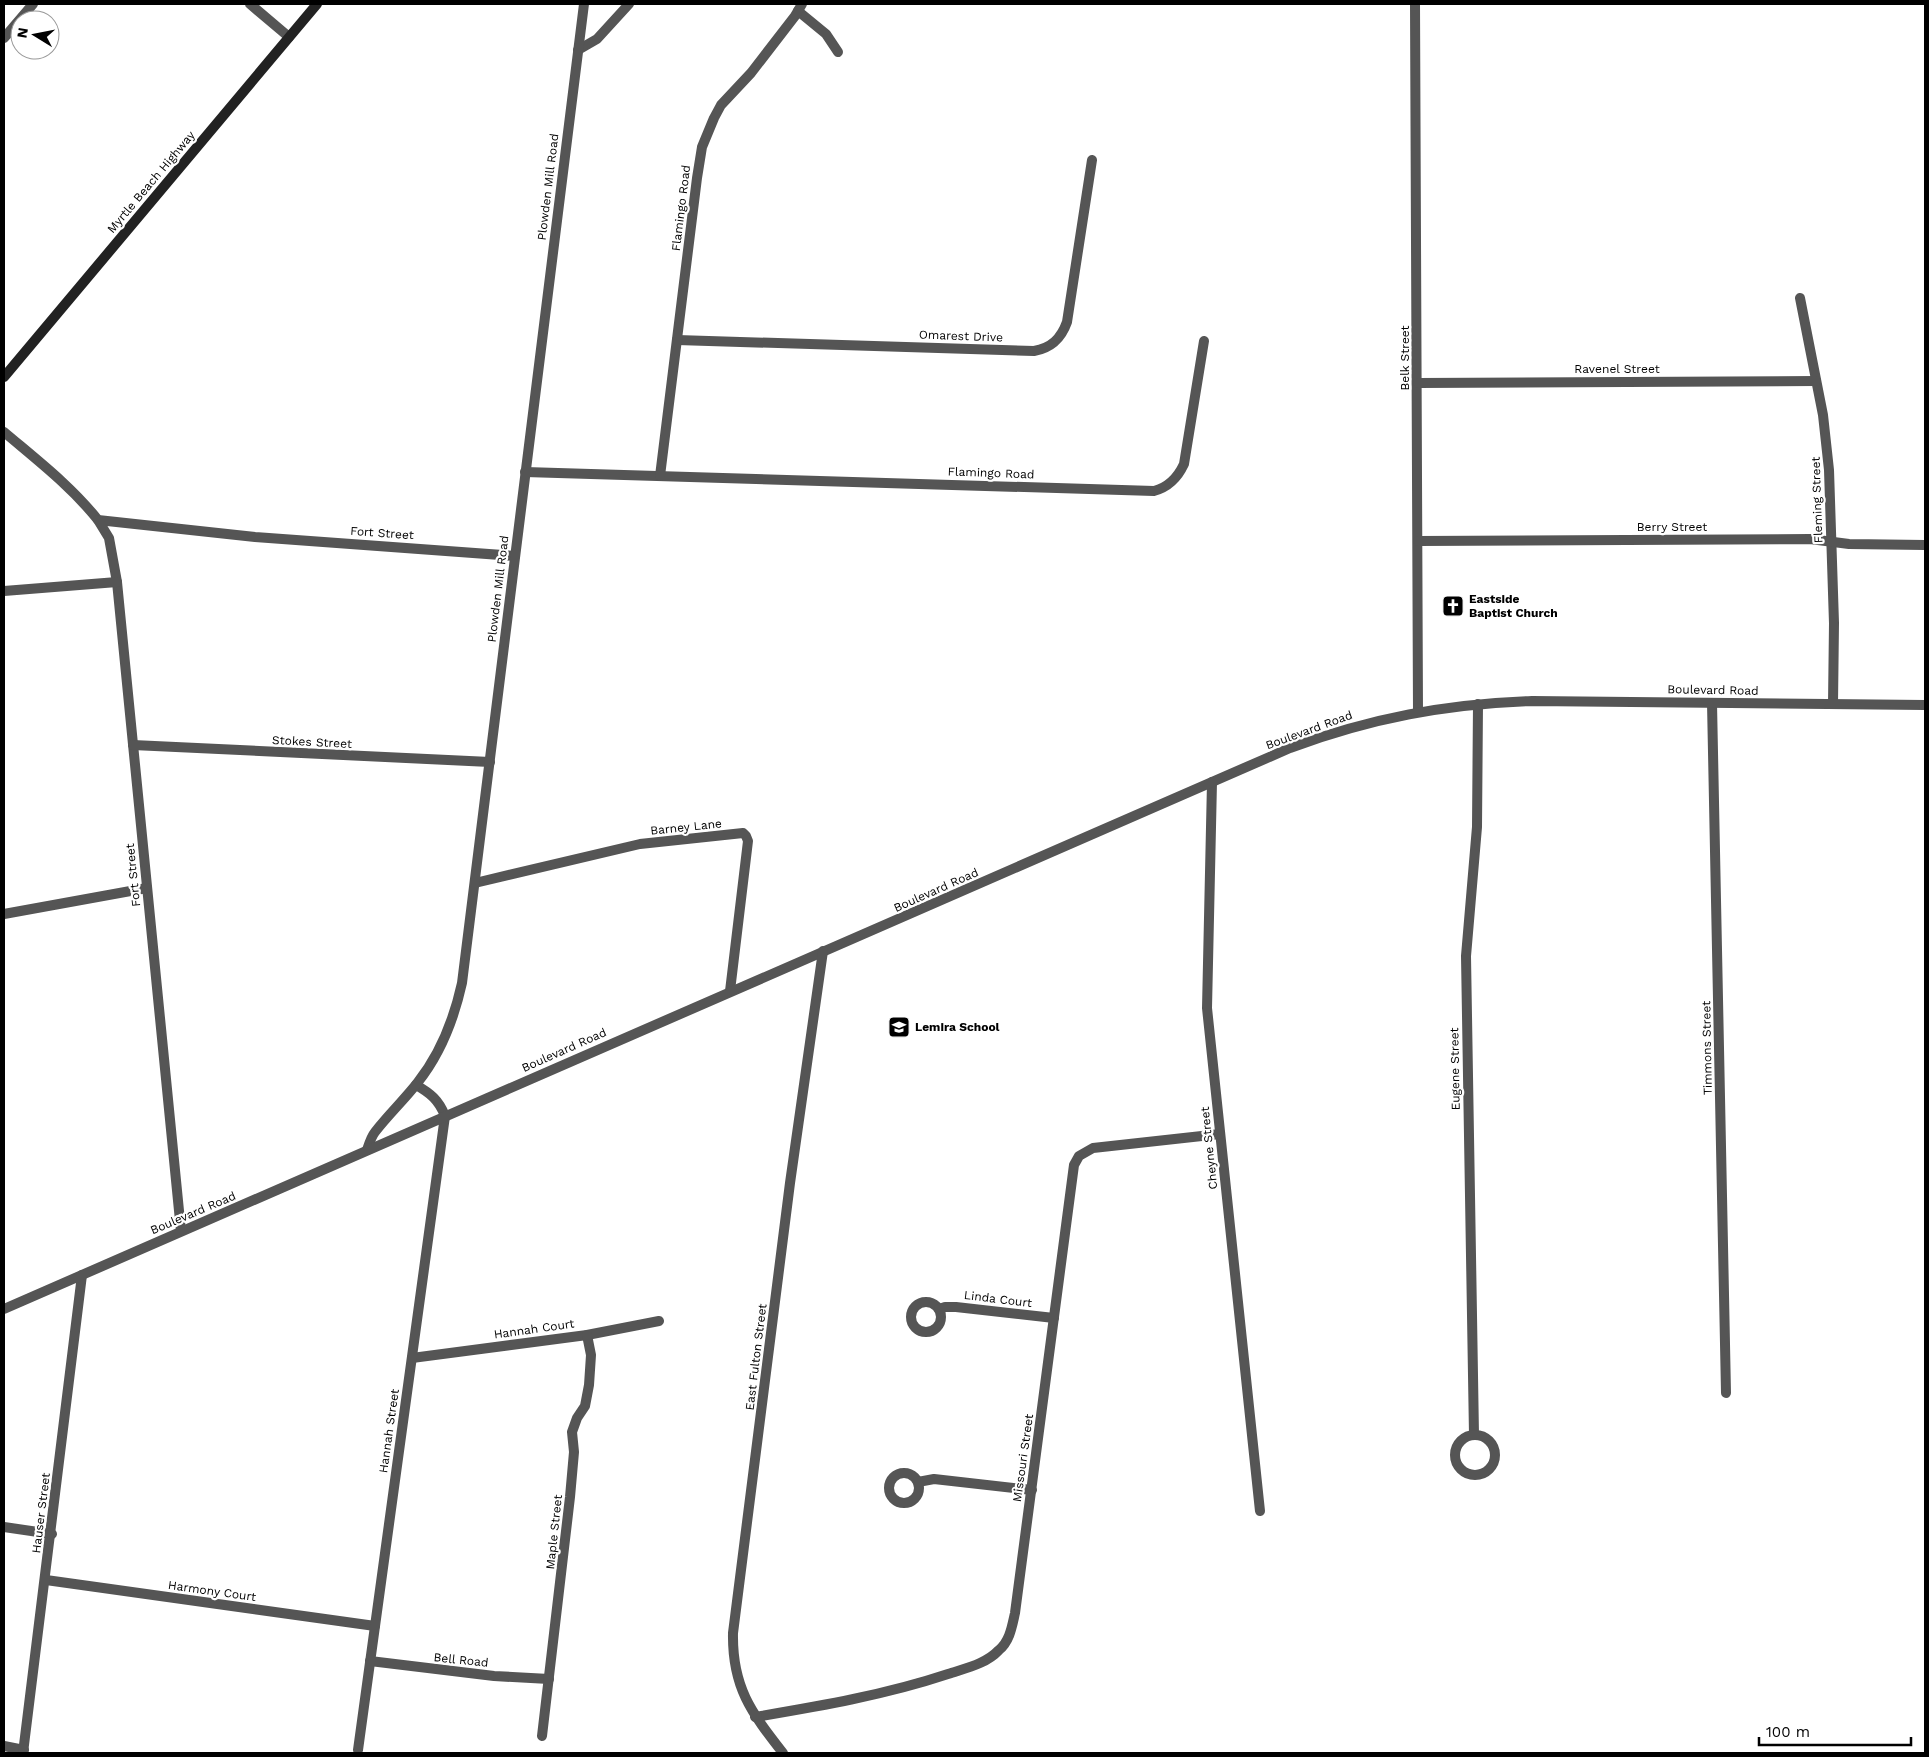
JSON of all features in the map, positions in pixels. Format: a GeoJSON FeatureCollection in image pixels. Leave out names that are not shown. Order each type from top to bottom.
{"type":"FeatureCollection","features":[{"type":"Feature","properties":{"kind":"main road","name":"Myrtle Beach Highway"},"geometry":{"type":"LineString","coordinates":[[4,377],[318,4]]}},
{"type":"Feature","properties":{"kind":"street"},"geometry":{"type":"LineString","coordinates":[[4,38],[33,4]]}},
{"type":"Feature","properties":{"kind":"street"},"geometry":{"type":"LineString","coordinates":[[250,4],[289,37]]}},
{"type":"Feature","properties":{"kind":"street","name":"Plowden Mill Road"},"geometry":{"type":"LineString","coordinates":[[367,1150],[374,1133],[416,1085],[443,1042],[456,1008],[467,951],[584,4]]}},
{"type":"Feature","properties":{"kind":"street"},"geometry":{"type":"LineString","coordinates":[[578,50],[596,39],[629,4]]}},
{"type":"Feature","properties":{"kind":"street","name":"Belk Street"},"geometry":{"type":"LineString","coordinates":[[1416,4],[1418,712]]}},
{"type":"Feature","properties":{"kind":"street"},"geometry":{"type":"LineString","coordinates":[[800,8],[826,34],[838,52]]}},
{"type":"Feature","properties":{"kind":"street","name":"Flamingo Road"},"geometry":{"type":"LineString","coordinates":[[660,476],[697,178],[705,137],[721,105],[751,73],[800,8]]}},
{"type":"Feature","properties":{"kind":"street","name":"Omarest Drive"},"geometry":{"type":"LineString","coordinates":[[677,340],[1034,351],[1043,349],[1059,339],[1067,322],[1092,160]]}},
{"type":"Feature","properties":{"kind":"street","name":"Fleming Street"},"geometry":{"type":"LineString","coordinates":[[1800,298],[1827,444],[1834,623],[1833,704]]}},
{"type":"Feature","properties":{"kind":"street","name":"Flamingo Road"},"geometry":{"type":"LineString","coordinates":[[525,472],[1154,491],[1174,480],[1184,464],[1204,341]]}},
{"type":"Feature","properties":{"kind":"street","name":"Ravenel Street"},"geometry":{"type":"LineString","coordinates":[[1418,383],[1816,380]]}},
{"type":"Feature","properties":{"kind":"street","name":"Fort Street"},"geometry":{"type":"LineString","coordinates":[[4,432],[86,504],[109,538],[117,582],[181,1231]]}},
{"type":"Feature","properties":{"kind":"street","name":"Fort Street"},"geometry":{"type":"LineString","coordinates":[[98,520],[255,537],[515,556]]}},
{"type":"Feature","properties":{"kind":"street","name":"Berry Street"},"geometry":{"type":"LineString","coordinates":[[1418,541],[1810,539],[1849,544],[1925,545]]}},
{"type":"Feature","properties":{"kind":"street"},"geometry":{"type":"LineString","coordinates":[[4,591],[117,582]]}},
{"type":"Feature","properties":{"kind":"street","name":"Boulevard Road"},"geometry":{"type":"LineString","coordinates":[[4,1309],[181,1231],[303,1180],[367,1150],[730,991],[894,922],[1290,748],[1329,734],[1418,712],[1478,704],[1532,701],[1925,705]]}},
{"type":"Feature","properties":{"kind":"street","name":"Timmons Street"},"geometry":{"type":"LineString","coordinates":[[1712,703],[1726,1393]]}},
{"type":"Feature","properties":{"kind":"street","name":"Eugene Street"},"geometry":{"type":"LineString","coordinates":[[1474,1434],[1466,956],[1477,827],[1478,704]]}},
{"type":"Feature","properties":{"kind":"street","name":"Stokes Street"},"geometry":{"type":"LineString","coordinates":[[133,745],[490,762]]}},
{"type":"Feature","properties":{"kind":"street","name":"Cheyne Street"},"geometry":{"type":"LineString","coordinates":[[1212,782],[1207,1008],[1260,1510]]}},
{"type":"Feature","properties":{"kind":"street","name":"Barney Lane"},"geometry":{"type":"LineString","coordinates":[[475,883],[640,844],[743,833],[748,841],[730,991]]}},
{"type":"Feature","properties":{"kind":"street"},"geometry":{"type":"LineString","coordinates":[[4,914],[147,888]]}},
{"type":"Feature","properties":{"kind":"street","name":"East Fulton Street"},"geometry":{"type":"LineString","coordinates":[[782,1753],[755,1717],[737,1678],[733,1633],[792,1173],[823,951]]}},
{"type":"Feature","properties":{"kind":"street"},"geometry":{"type":"LineString","coordinates":[[416,1085],[431,1094],[440,1105],[445,1116]]}},
{"type":"Feature","properties":{"kind":"street","name":"Hannah Street"},"geometry":{"type":"LineString","coordinates":[[358,1750],[445,1116]]}},
{"type":"Feature","properties":{"kind":"street","name":"Missouri Street"},"geometry":{"type":"LineString","coordinates":[[755,1717],[844,1702],[927,1681],[969,1667],[993,1656],[1004,1645],[1014,1619],[1073,1169],[1079,1156],[1087,1150],[1107,1146],[1220,1134]]}},
{"type":"Feature","properties":{"kind":"street","name":"Hauser Street"},"geometry":{"type":"LineString","coordinates":[[23,1752],[52,1534],[82,1275]]}},
{"type":"Feature","properties":{"kind":"street","name":"Linda Court"},"geometry":{"type":"LineString","coordinates":[[939,1309],[956,1307],[1054,1318]]}},
{"type":"Feature","properties":{"kind":"street","name":"Hannah Court"},"geometry":{"type":"LineString","coordinates":[[412,1358],[587,1335],[659,1321]]}},
{"type":"Feature","properties":{"kind":"street","name":"Maple Street"},"geometry":{"type":"LineString","coordinates":[[542,1736],[570,1497],[574,1452],[572,1432],[577,1418],[585,1406],[589,1385],[591,1355],[587,1335]]}},
{"type":"Feature","properties":{"kind":"street"},"geometry":{"type":"LineString","coordinates":[[1474,1434],[1488,1439],[1495,1452],[1494,1461],[1489,1470],[1475,1475],[1462,1469],[1455,1456],[1459,1443],[1467,1436],[1474,1434]]}},
{"type":"Feature","properties":{"kind":"street"},"geometry":{"type":"LineString","coordinates":[[918,1482],[934,1478],[1032,1490]]}},
{"type":"Feature","properties":{"kind":"street"},"geometry":{"type":"LineString","coordinates":[[4,1527],[52,1534]]}},
{"type":"Feature","properties":{"kind":"street","name":"Harmony Court"},"geometry":{"type":"LineString","coordinates":[[46,1580],[375,1626]]}},
{"type":"Feature","properties":{"kind":"street","name":"Bell Road"},"geometry":{"type":"LineString","coordinates":[[370,1662],[494,1676],[549,1679]]}},
{"type":"Feature","properties":{"kind":"street"},"geometry":{"type":"LineString","coordinates":[[4,1746],[23,1752]]}},
{"type":"Feature","properties":{"kind":"place","name":"Eastside Baptist Church"},"geometry":{"type":"Point","coordinates":[1453,606]}},
{"type":"Feature","properties":{"kind":"place","name":"Lemira School"},"geometry":{"type":"Point","coordinates":[899,1027]}}]}
